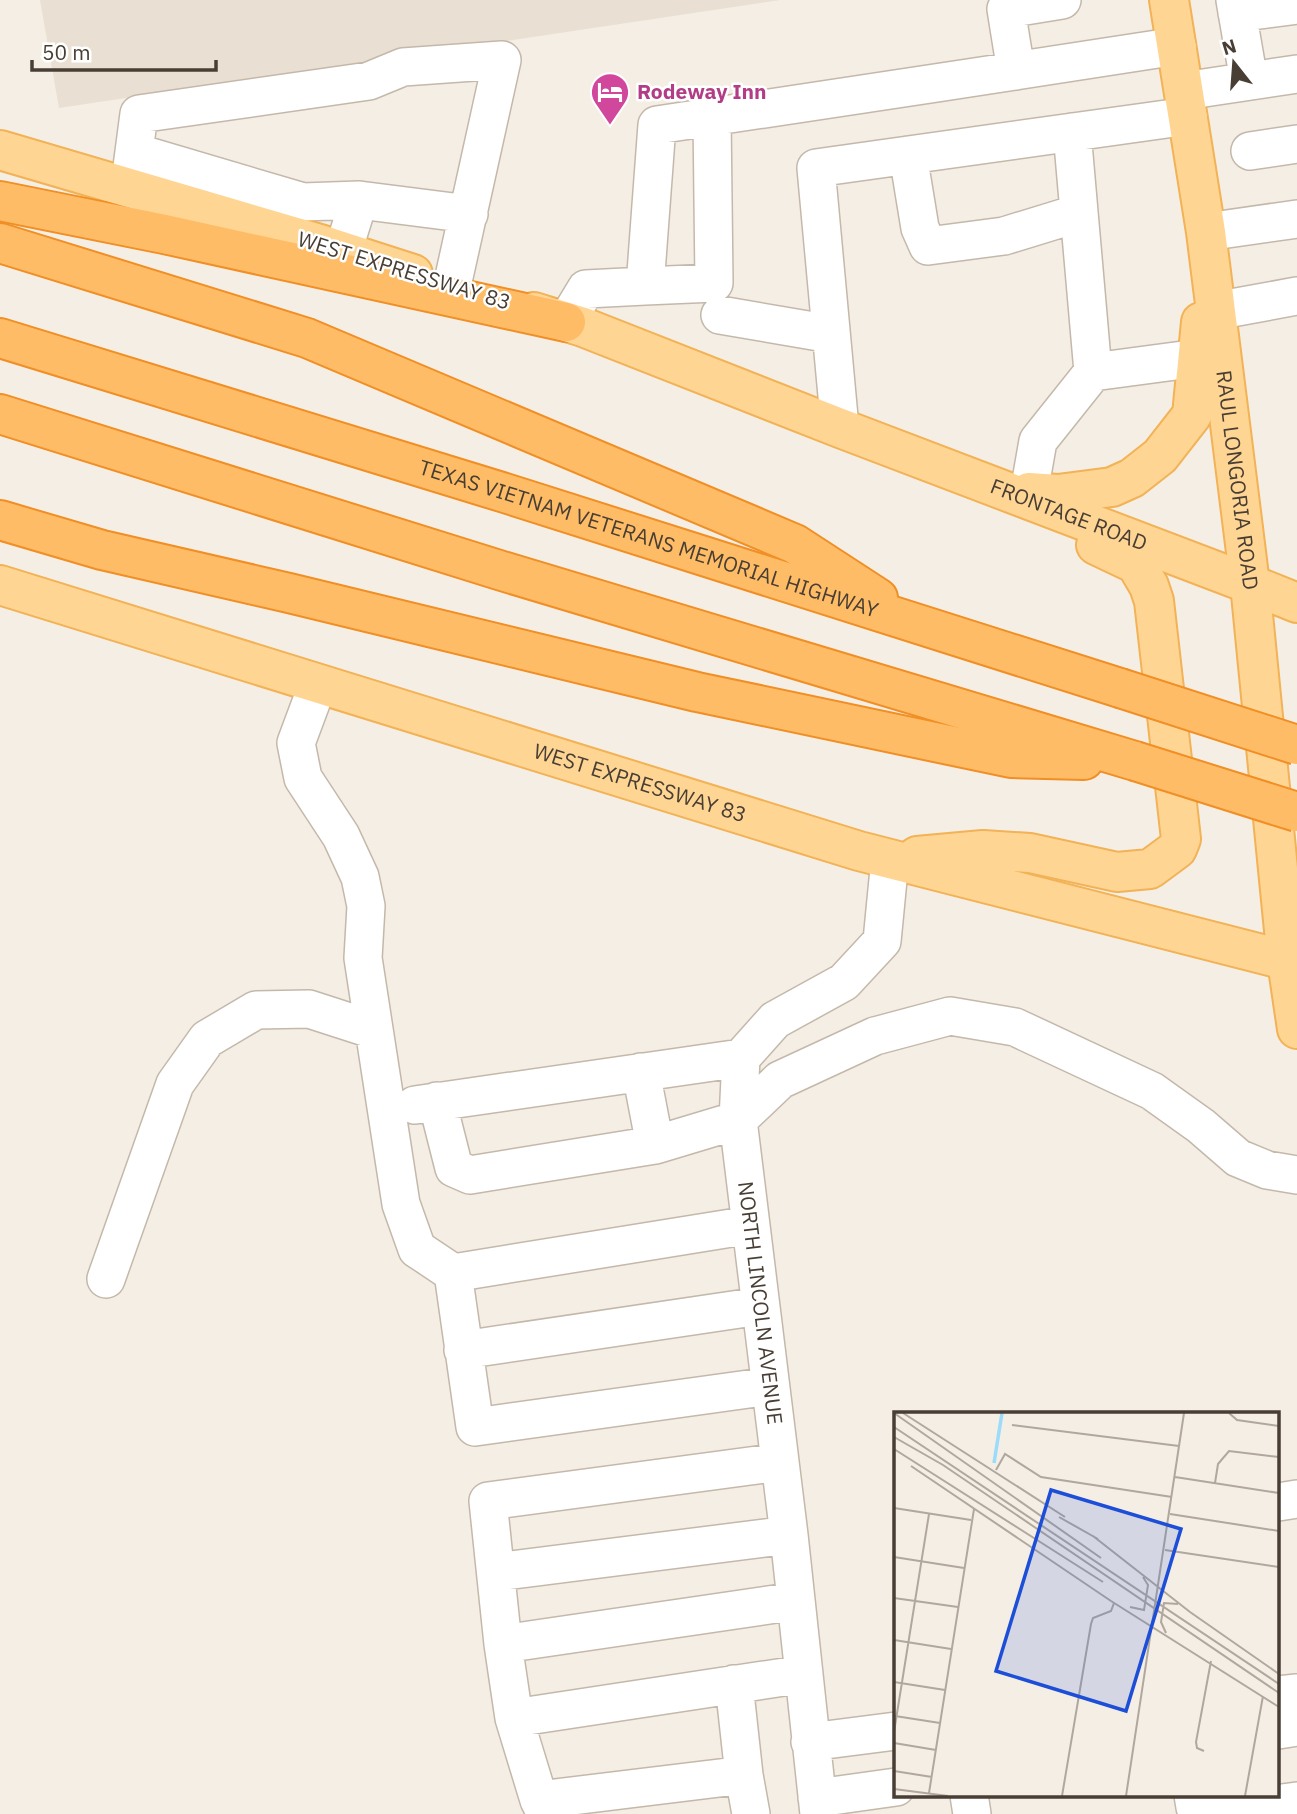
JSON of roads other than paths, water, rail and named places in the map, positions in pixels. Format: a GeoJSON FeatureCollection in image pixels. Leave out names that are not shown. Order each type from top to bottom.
{"type":"FeatureCollection","features":[{"type":"Feature","properties":{"kind":"highway"},"geometry":{"type":"LineString","coordinates":[[0,201],[566,322]]}},
{"type":"Feature","properties":{"kind":"highway"},"geometry":{"type":"LineString","coordinates":[[0,243],[307,338],[795,544],[918,624]]}},
{"type":"Feature","properties":{"kind":"highway","name":"TEXAS VIETNAM VETERANS MEMORIAL HIGHWAY"},"geometry":{"type":"LineString","coordinates":[[0,338],[505,492],[1297,745]]}},
{"type":"Feature","properties":{"kind":"highway"},"geometry":{"type":"LineString","coordinates":[[0,414],[499,570],[1297,812]]}},
{"type":"Feature","properties":{"kind":"highway"},"geometry":{"type":"LineString","coordinates":[[0,520],[102,551],[289,593],[697,692],[1011,758],[1135,761]]}},
{"type":"Feature","properties":{"kind":"main road","name":"RAUL LONGORIA ROAD"},"geometry":{"type":"LineString","coordinates":[[1169,0],[1207,245],[1250,584],[1297,1029]]}},
{"type":"Feature","properties":{"kind":"main road","name":"WEST EXPRESSWAY 83"},"geometry":{"type":"LineString","coordinates":[[0,150],[132,170],[342,251],[583,327],[840,428]]}},
{"type":"Feature","properties":{"kind":"main road"},"geometry":{"type":"LineString","coordinates":[[1017,492],[1058,494],[1112,487],[1132,478],[1160,456],[1192,415],[1207,245]]}},
{"type":"Feature","properties":{"kind":"main road","name":"FRONTAGE ROAD"},"geometry":{"type":"LineString","coordinates":[[840,428],[1017,492],[1297,603]]}},
{"type":"Feature","properties":{"kind":"main road"},"geometry":{"type":"LineString","coordinates":[[890,859],[983,850],[1030,853],[1117,872],[1150,869],[1177,849],[1181,839],[1154,601],[1149,586],[1136,564],[1042,518],[1017,492]]}},
{"type":"Feature","properties":{"kind":"main road","name":"WEST EXPRESSWAY 83"},"geometry":{"type":"LineString","coordinates":[[0,585],[859,851],[1292,962]]}},
{"type":"Feature","properties":{"kind":"street"},"geometry":{"type":"LineString","coordinates":[[1016,71],[1006,9],[1062,0]]}},
{"type":"Feature","properties":{"kind":"street"},"geometry":{"type":"LineString","coordinates":[[1249,81],[1236,6],[1297,5]]}},
{"type":"Feature","properties":{"kind":"street"},"geometry":{"type":"LineString","coordinates":[[645,286],[657,125],[1177,47]]}},
{"type":"Feature","properties":{"kind":"street"},"geometry":{"type":"LineString","coordinates":[[452,286],[469,214],[502,60],[403,67],[369,81],[139,114],[132,170],[303,202],[359,200],[469,214]]}},
{"type":"Feature","properties":{"kind":"street"},"geometry":{"type":"LineString","coordinates":[[840,428],[816,168],[1072,132],[1186,103],[1249,81],[1297,74]]}},
{"type":"Feature","properties":{"kind":"street"},"geometry":{"type":"LineString","coordinates":[[566,322],[586,289],[714,283],[712,116]]}},
{"type":"Feature","properties":{"kind":"street"},"geometry":{"type":"LineString","coordinates":[[1072,132],[1093,372]]}},
{"type":"Feature","properties":{"kind":"street"},"geometry":{"type":"LineString","coordinates":[[1250,151],[1297,144]]}},
{"type":"Feature","properties":{"kind":"street"},"geometry":{"type":"LineString","coordinates":[[908,155],[920,228],[928,246],[1004,236],[1079,213]]}},
{"type":"Feature","properties":{"kind":"street"},"geometry":{"type":"LineString","coordinates":[[342,251],[359,200]]}},
{"type":"Feature","properties":{"kind":"street"},"geometry":{"type":"LineString","coordinates":[[1207,245],[1297,219]]}},
{"type":"Feature","properties":{"kind":"street"},"geometry":{"type":"LineString","coordinates":[[1214,311],[1297,296]]}},
{"type":"Feature","properties":{"kind":"street"},"geometry":{"type":"LineString","coordinates":[[720,315],[831,334]]}},
{"type":"Feature","properties":{"kind":"street"},"geometry":{"type":"LineString","coordinates":[[1017,492],[1038,440],[1093,372],[1198,358]]}},
{"type":"Feature","properties":{"kind":"street"},"geometry":{"type":"LineString","coordinates":[[318,684],[296,743],[303,778],[341,836],[360,877],[366,906],[363,958],[386,1109],[401,1204],[417,1249],[453,1273],[750,1225]]}},
{"type":"Feature","properties":{"kind":"street"},"geometry":{"type":"LineString","coordinates":[[386,1109],[741,1058],[775,1020],[844,982],[882,941],[890,859]]}},
{"type":"Feature","properties":{"kind":"street"},"geometry":{"type":"LineString","coordinates":[[106,1279],[175,1084],[207,1038],[256,1010],[309,1009],[374,1030]]}},
{"type":"Feature","properties":{"kind":"street"},"geometry":{"type":"LineString","coordinates":[[438,1101],[454,1168],[470,1175],[655,1144],[738,1120],[780,1080],[875,1036],[950,1016],[1015,1027],[1152,1091],[1201,1126],[1238,1158],[1267,1170],[1297,1175]]}},
{"type":"Feature","properties":{"kind":"street","name":"NORTH LINCOLN AVENUE"},"geometry":{"type":"LineString","coordinates":[[741,1058],[738,1120],[789,1535],[818,1806]]}},
{"type":"Feature","properties":{"kind":"street"},"geometry":{"type":"LineString","coordinates":[[641,1072],[655,1144]]}},
{"type":"Feature","properties":{"kind":"street"},"geometry":{"type":"LineString","coordinates":[[453,1273],[475,1427],[770,1386]]}},
{"type":"Feature","properties":{"kind":"street"},"geometry":{"type":"LineString","coordinates":[[463,1350],[760,1306]]}},
{"type":"Feature","properties":{"kind":"street"},"geometry":{"type":"LineString","coordinates":[[744,1774],[543,1807],[514,1718],[488,1502],[780,1462]]}},
{"type":"Feature","properties":{"kind":"street"},"geometry":{"type":"LineString","coordinates":[[496,1572],[789,1535]]}},
{"type":"Feature","properties":{"kind":"street"},"geometry":{"type":"LineString","coordinates":[[503,1644],[796,1601]]}},
{"type":"Feature","properties":{"kind":"street"},"geometry":{"type":"LineString","coordinates":[[514,1718],[804,1674]]}},
{"type":"Feature","properties":{"kind":"street"},"geometry":{"type":"LineString","coordinates":[[734,1684],[751,1814]]}},
{"type":"Feature","properties":{"kind":"street"},"geometry":{"type":"LineString","coordinates":[[810,1742],[894,1731]]}},
{"type":"Feature","properties":{"kind":"street"},"geometry":{"type":"LineString","coordinates":[[818,1806],[894,1787]]}},
{"type":"Feature","properties":{"kind":"street"},"geometry":{"type":"LineString","coordinates":[[1193,1797],[1195,1807],[1201,1814],[1297,1801]]}},
{"type":"Feature","properties":{"kind":"place","name":"Rodeway Inn"},"geometry":{"type":"Point","coordinates":[610,126]}}]}
